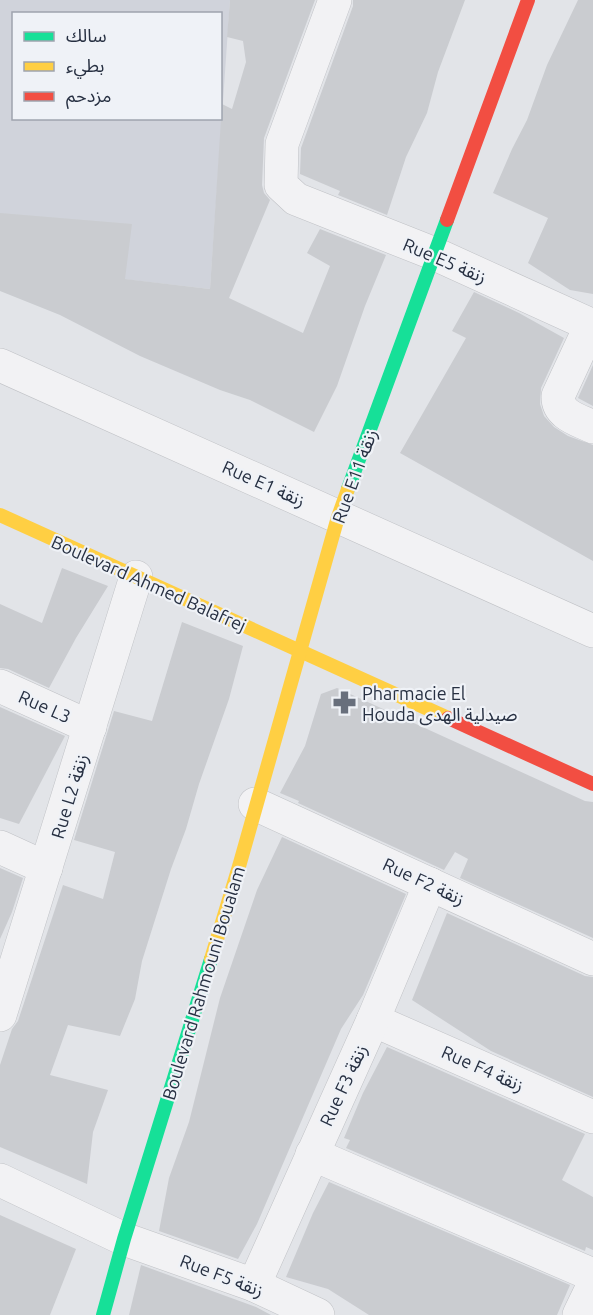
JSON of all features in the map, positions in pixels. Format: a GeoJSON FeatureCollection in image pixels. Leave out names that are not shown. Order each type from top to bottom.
{"type":"FeatureCollection","features":[{"type":"Feature","properties":{"kind":"street","name":"Rue E5 زنقة"},"geometry":{"type":"LineString","coordinates":[[334,0],[282,144],[280,186],[296,199],[435,254],[592,326]]}},
{"type":"Feature","properties":{"kind":"street","name":"Rue E11 زنقة"},"geometry":{"type":"LineString","coordinates":[[299,650],[338,516],[528,0]]}},
{"type":"Feature","properties":{"kind":"street"},"geometry":{"type":"LineString","coordinates":[[592,326],[558,396],[558,401],[560,410],[565,414],[593,427]]}},
{"type":"Feature","properties":{"kind":"street","name":"Rue E1 زنقة"},"geometry":{"type":"LineString","coordinates":[[0,365],[593,631]]}},
{"type":"Feature","properties":{"kind":"street","name":"Boulevard Ahmed Balafrej"},"geometry":{"type":"LineString","coordinates":[[0,515],[299,650]]}},
{"type":"Feature","properties":{"kind":"street","name":"Rue L2 زنقة"},"geometry":{"type":"LineString","coordinates":[[0,1014],[136,577]]}},
{"type":"Feature","properties":{"kind":"street"},"geometry":{"type":"LineString","coordinates":[[299,650],[593,784]]}},
{"type":"Feature","properties":{"kind":"street","name":"Boulevard Rahmouni Boualam"},"geometry":{"type":"LineString","coordinates":[[102,1315],[240,863],[299,650]]}},
{"type":"Feature","properties":{"kind":"street","name":"Rue L3"},"geometry":{"type":"LineString","coordinates":[[0,686],[90,727]]}},
{"type":"Feature","properties":{"kind":"street","name":"Rue F2 زنقة"},"geometry":{"type":"LineString","coordinates":[[255,804],[593,959]]}},
{"type":"Feature","properties":{"kind":"street"},"geometry":{"type":"LineString","coordinates":[[0,846],[46,868]]}},
{"type":"Feature","properties":{"kind":"street","name":"Rue F3 زنقة"},"geometry":{"type":"LineString","coordinates":[[254,1286],[373,1020],[430,884]]}},
{"type":"Feature","properties":{"kind":"street","name":"Rue F4 زنقة"},"geometry":{"type":"LineString","coordinates":[[373,1020],[593,1117]]}},
{"type":"Feature","properties":{"kind":"street"},"geometry":{"type":"LineString","coordinates":[[312,1154],[593,1275]]}},
{"type":"Feature","properties":{"kind":"street","name":"Rue F5 زنقة"},"geometry":{"type":"LineString","coordinates":[[0,1180],[124,1239],[254,1286],[318,1315]]}},
{"type":"Feature","properties":{"kind":"street"},"geometry":{"type":"LineString","coordinates":[[579,1315],[593,1286]]}},
{"type":"Feature","properties":{"kind":"shaded area"},"geometry":{"type":"Polygon","coordinates":[[[0,0],[230,0],[222,116],[222,12],[12,12],[12,120],[222,120],[210,289],[0,265],[0,0]]]}},
{"type":"Feature","properties":{"kind":"building"},"geometry":{"type":"Polygon","coordinates":[[[230,0],[315,0],[264,138],[262,185],[264,193],[270,200],[229,298],[303,333],[330,266],[307,253],[320,229],[386,255],[365,306],[337,386],[314,432],[250,400],[220,390],[140,356],[60,315],[0,291],[0,213],[132,224],[125,279],[210,289],[222,104],[232,109],[246,62],[243,41],[227,37],[230,0]]]}},
{"type":"Feature","properties":{"kind":"building"},"geometry":{"type":"Polygon","coordinates":[[[353,0],[465,0],[438,72],[427,113],[406,157],[387,215],[338,195],[340,191],[300,174],[301,148],[353,6],[353,0]]]}},
{"type":"Feature","properties":{"kind":"building"},"geometry":{"type":"Polygon","coordinates":[[[578,0],[593,0],[593,294],[570,290],[528,263],[548,218],[493,193],[527,120],[547,65],[578,0]]]}},
{"type":"Feature","properties":{"kind":"building"},"geometry":{"type":"Polygon","coordinates":[[[474,292],[564,338],[541,388],[540,404],[544,416],[554,427],[568,436],[593,445],[593,561],[400,453],[466,338],[452,331],[474,292]]]}},
{"type":"Feature","properties":{"kind":"building"},"geometry":{"type":"Polygon","coordinates":[[[593,365],[593,406],[578,398],[593,365]]]}},
{"type":"Feature","properties":{"kind":"building"},"geometry":{"type":"Polygon","coordinates":[[[62,568],[108,586],[49,688],[8,669],[0,668],[0,604],[42,623],[62,568]]]}},
{"type":"Feature","properties":{"kind":"building"},"geometry":{"type":"Polygon","coordinates":[[[182,622],[243,646],[229,699],[142,961],[135,999],[120,1036],[68,1025],[50,1075],[108,1090],[93,1132],[87,1184],[0,1147],[0,1065],[12,1029],[18,1021],[63,885],[103,899],[115,852],[74,840],[114,711],[152,721],[182,622]]]}},
{"type":"Feature","properties":{"kind":"building"},"geometry":{"type":"Polygon","coordinates":[[[337,688],[585,801],[593,802],[593,938],[460,878],[468,859],[455,852],[444,870],[280,793],[305,746],[321,694],[337,688]]]}},
{"type":"Feature","properties":{"kind":"building"},"geometry":{"type":"Polygon","coordinates":[[[0,707],[65,736],[19,824],[0,818],[0,707]]]}},
{"type":"Feature","properties":{"kind":"building"},"geometry":{"type":"Polygon","coordinates":[[[282,837],[406,894],[363,995],[341,1029],[257,1224],[238,1259],[159,1231],[169,1178],[189,1122],[220,998],[257,890],[282,837]]]}},
{"type":"Feature","properties":{"kind":"building"},"geometry":{"type":"Polygon","coordinates":[[[0,868],[23,878],[0,939],[0,868]]]}},
{"type":"Feature","properties":{"kind":"building"},"geometry":{"type":"Polygon","coordinates":[[[447,913],[585,976],[593,977],[593,1097],[491,1051],[412,1000],[447,913]]]}},
{"type":"Feature","properties":{"kind":"building"},"geometry":{"type":"Polygon","coordinates":[[[387,1047],[585,1134],[562,1180],[593,1197],[593,1250],[586,1247],[585,1251],[346,1148],[350,1140],[344,1138],[363,1093],[387,1047]]]}},
{"type":"Feature","properties":{"kind":"building"},"geometry":{"type":"Polygon","coordinates":[[[329,1182],[570,1285],[557,1315],[369,1315],[328,1289],[286,1277],[329,1182]]]}},
{"type":"Feature","properties":{"kind":"building"},"geometry":{"type":"Polygon","coordinates":[[[0,1215],[76,1249],[50,1315],[0,1315],[0,1215]]]}},
{"type":"Feature","properties":{"kind":"building"},"geometry":{"type":"Polygon","coordinates":[[[141,1265],[256,1307],[271,1315],[129,1315],[141,1265]]]}},
{"type":"Feature","properties":{"kind":"traffic: fast"},"geometry":{"type":"LineString","coordinates":[[348,489],[447,220]]}},
{"type":"Feature","properties":{"kind":"traffic: fast"},"geometry":{"type":"LineString","coordinates":[[103,1315],[124,1239],[211,959]]}},
{"type":"Feature","properties":{"kind":"traffic: slow"},"geometry":{"type":"LineString","coordinates":[[211,959],[348,489]]}},
{"type":"Feature","properties":{"kind":"traffic: slow"},"geometry":{"type":"LineString","coordinates":[[0,515],[448,718]]}},
{"type":"Feature","properties":{"kind":"traffic: jam"},"geometry":{"type":"LineString","coordinates":[[447,220],[528,0]]}},
{"type":"Feature","properties":{"kind":"traffic: jam"},"geometry":{"type":"LineString","coordinates":[[448,718],[593,784]]}},
{"type":"Feature","properties":{"kind":"place","name":"Pharmacie El Houda صيدلية الهدى"},"geometry":{"type":"Point","coordinates":[344,703]}}]}
